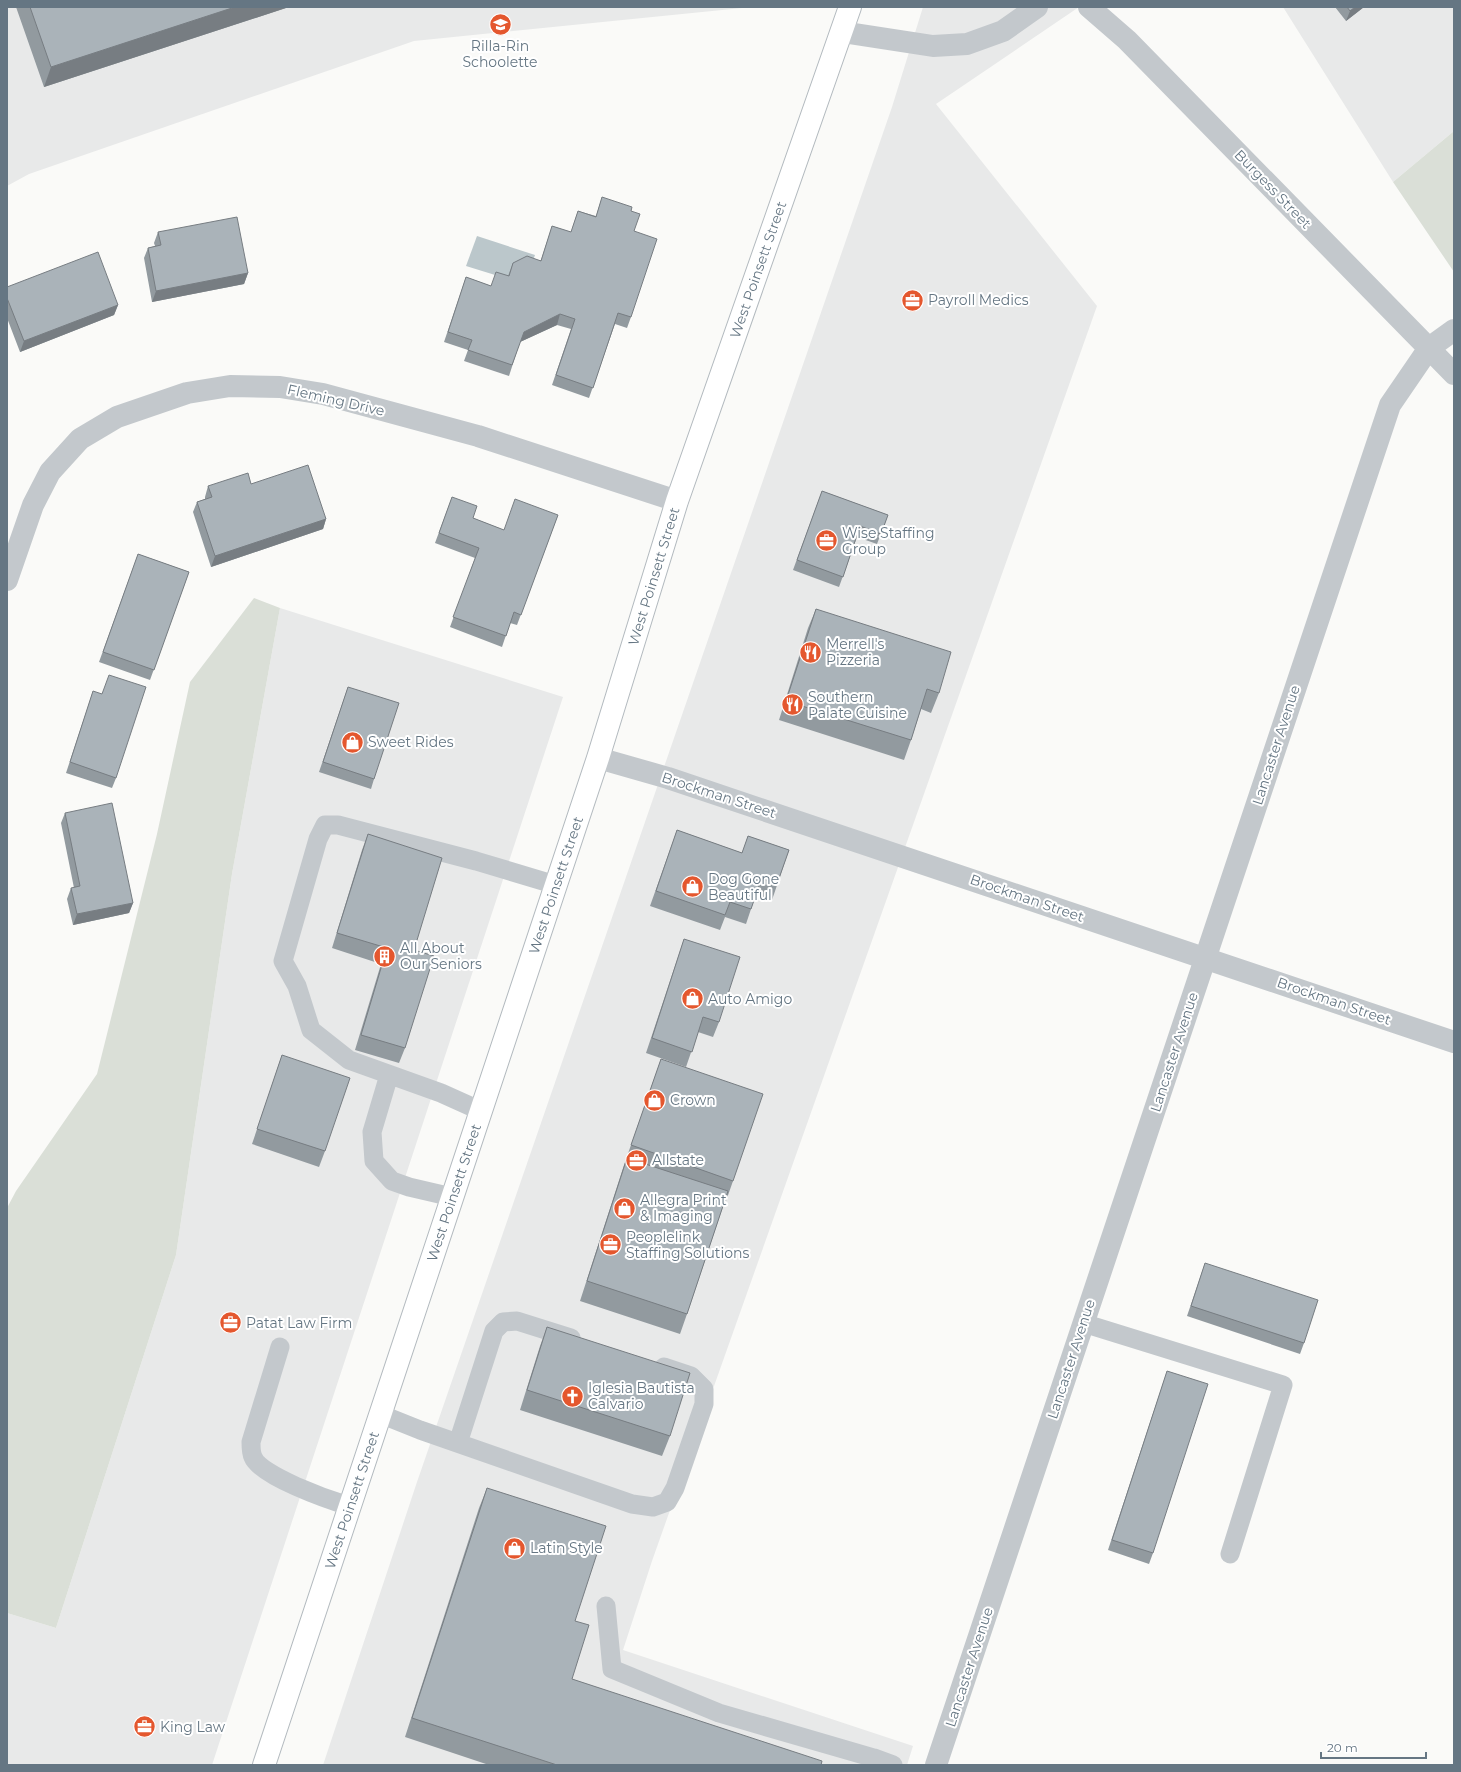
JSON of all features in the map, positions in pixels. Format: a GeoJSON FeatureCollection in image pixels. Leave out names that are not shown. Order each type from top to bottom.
{"type":"FeatureCollection","features":[{"type":"Feature","properties":{"kind":"main road","name":"West Poinsett Street"},"geometry":{"type":"LineString","coordinates":[[264,1765],[598,758],[677,501],[850,7]]}},
{"type":"Feature","properties":{"kind":"street"},"geometry":{"type":"LineString","coordinates":[[842,32],[933,46],[967,44],[1003,31],[1037,7]]}},
{"type":"Feature","properties":{"kind":"street","name":"Burgess Street"},"geometry":{"type":"LineString","coordinates":[[1089,7],[1127,40],[1454,374]]}},
{"type":"Feature","properties":{"kind":"street","name":"Lancaster Avenue"},"geometry":{"type":"LineString","coordinates":[[936,1765],[1390,405],[1429,348],[1454,330]]}},
{"type":"Feature","properties":{"kind":"street","name":"Fleming Drive"},"geometry":{"type":"LineString","coordinates":[[7,580],[33,505],[50,472],[80,439],[124,414],[187,393],[230,386],[280,387],[323,394],[478,436],[677,501]]}},
{"type":"Feature","properties":{"kind":"street","name":"Brockman Street"},"geometry":{"type":"LineString","coordinates":[[598,758],[668,778],[1454,1042]]}},
{"type":"Feature","properties":{"kind":"lane"},"geometry":{"type":"LineString","coordinates":[[481,1111],[440,1093],[349,1060],[311,1030],[297,986],[283,961],[318,839],[324,825],[338,825],[556,885]]}},
{"type":"Feature","properties":{"kind":"lane"},"geometry":{"type":"LineString","coordinates":[[389,1075],[372,1132],[374,1161],[392,1181],[409,1187],[452,1196]]}},
{"type":"Feature","properties":{"kind":"lane"},"geometry":{"type":"LineString","coordinates":[[458,1443],[494,1331],[503,1322],[517,1321],[585,1343]]}},
{"type":"Feature","properties":{"kind":"lane"},"geometry":{"type":"LineString","coordinates":[[1083,1323],[1283,1386],[1230,1554]]}},
{"type":"Feature","properties":{"kind":"lane"},"geometry":{"type":"LineString","coordinates":[[280,1347],[250,1442],[253,1458],[263,1468],[307,1492],[349,1506]]}},
{"type":"Feature","properties":{"kind":"lane"},"geometry":{"type":"LineString","coordinates":[[380,1414],[632,1504],[653,1507],[667,1502],[675,1488],[704,1404],[704,1389],[691,1376],[646,1362]]}},
{"type":"Feature","properties":{"kind":"lane"},"geometry":{"type":"LineString","coordinates":[[606,1606],[612,1669],[719,1713],[873,1762],[893,1765]]}},
{"type":"Feature","properties":{"kind":"shaded area"},"geometry":{"type":"Polygon","coordinates":[[[7,7],[752,7],[414,41],[29,174],[7,186],[7,7]]]}},
{"type":"Feature","properties":{"kind":"shaded area"},"geometry":{"type":"Polygon","coordinates":[[[923,7],[1079,7],[936,104],[1097,306],[652,1561],[623,1650],[913,1746],[907,1765],[323,1765],[417,1482],[892,107],[923,7]]]}},
{"type":"Feature","properties":{"kind":"shaded area"},"geometry":{"type":"Polygon","coordinates":[[[1283,7],[1454,7],[1454,131],[1393,182],[1283,7]]]}},
{"type":"Feature","properties":{"kind":"shaded area"},"geometry":{"type":"Polygon","coordinates":[[[1454,131],[1454,272],[1393,182],[1454,131]]]}},
{"type":"Feature","properties":{"kind":"shaded area"},"geometry":{"type":"Polygon","coordinates":[[[477,236],[535,255],[530,269],[508,279],[466,266],[477,236]]]}},
{"type":"Feature","properties":{"kind":"shaded area"},"geometry":{"type":"Polygon","coordinates":[[[254,598],[280,608],[232,874],[176,1255],[56,1628],[7,1613],[7,1208],[16,1191],[97,1074],[157,834],[190,682],[254,598]]]}},
{"type":"Feature","properties":{"kind":"shaded area"},"geometry":{"type":"Polygon","coordinates":[[[280,608],[563,697],[212,1765],[7,1765],[7,1613],[56,1628],[176,1255],[232,874],[280,608]]]}},
{"type":"Feature","properties":{"kind":"building"},"geometry":{"type":"Polygon","coordinates":[[[30,7],[235,7],[51,67],[30,7]]]}},
{"type":"Feature","properties":{"kind":"building"},"geometry":{"type":"Polygon","coordinates":[[[1347,7],[1355,7],[1350,11],[1347,7]]]}},
{"type":"Feature","properties":{"kind":"building"},"geometry":{"type":"Polygon","coordinates":[[[602,197],[632,207],[631,211],[640,214],[634,231],[657,239],[631,317],[618,313],[593,388],[556,375],[575,319],[560,314],[524,332],[512,365],[468,350],[472,340],[448,332],[466,277],[491,286],[496,272],[509,276],[513,263],[527,256],[541,261],[552,226],[571,232],[578,211],[596,217],[602,197]]]}},
{"type":"Feature","properties":{"kind":"building"},"geometry":{"type":"Polygon","coordinates":[[[237,217],[248,273],[156,291],[148,248],[161,245],[158,232],[237,217]]]}},
{"type":"Feature","properties":{"kind":"building"},"geometry":{"type":"Polygon","coordinates":[[[98,252],[118,305],[24,341],[7,298],[7,287],[98,252]]]}},
{"type":"Feature","properties":{"kind":"building"},"geometry":{"type":"Polygon","coordinates":[[[308,465],[326,519],[215,556],[197,502],[212,497],[208,486],[248,473],[251,484],[308,465]]]}},
{"type":"Feature","properties":{"kind":"building"},"geometry":{"type":"Polygon","coordinates":[[[822,491],[888,515],[881,534],[860,526],[843,577],[797,560],[822,491]]]}},
{"type":"Feature","properties":{"kind":"building"},"geometry":{"type":"Polygon","coordinates":[[[452,497],[477,506],[473,518],[504,530],[515,499],[558,515],[521,615],[514,612],[506,636],[453,617],[479,548],[439,533],[452,497]]]}},
{"type":"Feature","properties":{"kind":"building"},"geometry":{"type":"Polygon","coordinates":[[[138,554],[189,572],[154,670],[103,652],[138,554]]]}},
{"type":"Feature","properties":{"kind":"building"},"geometry":{"type":"Polygon","coordinates":[[[816,609],[951,652],[939,693],[927,689],[911,740],[786,701],[816,609]]]}},
{"type":"Feature","properties":{"kind":"building"},"geometry":{"type":"Polygon","coordinates":[[[109,675],[146,687],[116,778],[70,762],[93,691],[102,694],[109,675]]]}},
{"type":"Feature","properties":{"kind":"building"},"geometry":{"type":"Polygon","coordinates":[[[348,687],[399,703],[374,779],[323,762],[348,687]]]}},
{"type":"Feature","properties":{"kind":"building"},"geometry":{"type":"Polygon","coordinates":[[[112,803],[133,903],[77,914],[71,888],[80,886],[65,813],[112,803]]]}},
{"type":"Feature","properties":{"kind":"building"},"geometry":{"type":"Polygon","coordinates":[[[677,830],[742,853],[748,836],[789,850],[777,884],[756,877],[754,883],[759,886],[751,909],[730,902],[725,915],[656,891],[677,830]]]}},
{"type":"Feature","properties":{"kind":"building","name":"All About Our Seniors"},"geometry":{"type":"Polygon","coordinates":[[[368,834],[442,858],[414,950],[434,956],[405,1048],[361,1035],[387,948],[337,933],[368,834]]]}},
{"type":"Feature","properties":{"kind":"building"},"geometry":{"type":"Polygon","coordinates":[[[684,939],[740,957],[719,1022],[703,1017],[692,1052],[652,1038],[684,939]]]}},
{"type":"Feature","properties":{"kind":"building"},"geometry":{"type":"Polygon","coordinates":[[[282,1055],[350,1078],[325,1151],[257,1129],[282,1055]]]}},
{"type":"Feature","properties":{"kind":"building"},"geometry":{"type":"Polygon","coordinates":[[[661,1059],[763,1094],[733,1181],[631,1145],[661,1059]]]}},
{"type":"Feature","properties":{"kind":"building"},"geometry":{"type":"Polygon","coordinates":[[[627,1158],[728,1191],[687,1314],[587,1281],[627,1158]]]}},
{"type":"Feature","properties":{"kind":"building"},"geometry":{"type":"Polygon","coordinates":[[[1205,1263],[1318,1300],[1304,1343],[1191,1306],[1205,1263]]]}},
{"type":"Feature","properties":{"kind":"building"},"geometry":{"type":"Polygon","coordinates":[[[547,1327],[690,1373],[670,1436],[527,1390],[547,1327]]]}},
{"type":"Feature","properties":{"kind":"building"},"geometry":{"type":"Polygon","coordinates":[[[1167,1371],[1208,1384],[1153,1553],[1112,1540],[1167,1371]]]}},
{"type":"Feature","properties":{"kind":"building"},"geometry":{"type":"Polygon","coordinates":[[[487,1488],[606,1526],[575,1621],[589,1625],[572,1679],[822,1761],[821,1765],[557,1765],[412,1718],[487,1488]]]}},
{"type":"Feature","properties":{"kind":"place","name":"Rilla-Rin Schoolette"},"geometry":{"type":"Point","coordinates":[500,24]}},
{"type":"Feature","properties":{"kind":"place","name":"Payroll Medics"},"geometry":{"type":"Point","coordinates":[913,300]}},
{"type":"Feature","properties":{"kind":"place","name":"Wise Staffing Group"},"geometry":{"type":"Point","coordinates":[826,541]}},
{"type":"Feature","properties":{"kind":"place","name":"Merrell's Pizzeria"},"geometry":{"type":"Point","coordinates":[811,652]}},
{"type":"Feature","properties":{"kind":"place","name":"Southern Palate Cuisine"},"geometry":{"type":"Point","coordinates":[793,705]}},
{"type":"Feature","properties":{"kind":"place","name":"Sweet Rides"},"geometry":{"type":"Point","coordinates":[353,742]}},
{"type":"Feature","properties":{"kind":"place","name":"Dog Gone Beautiful"},"geometry":{"type":"Point","coordinates":[692,887]}},
{"type":"Feature","properties":{"kind":"place","name":"All About Our Seniors"},"geometry":{"type":"Point","coordinates":[384,956]}},
{"type":"Feature","properties":{"kind":"place","name":"Auto Amigo"},"geometry":{"type":"Point","coordinates":[692,999]}},
{"type":"Feature","properties":{"kind":"place","name":"Crown"},"geometry":{"type":"Point","coordinates":[654,1100]}},
{"type":"Feature","properties":{"kind":"place","name":"Allstate"},"geometry":{"type":"Point","coordinates":[637,1160]}},
{"type":"Feature","properties":{"kind":"place","name":"Allegra Print & Imaging"},"geometry":{"type":"Point","coordinates":[625,1208]}},
{"type":"Feature","properties":{"kind":"place","name":"Peoplelink Staffing Solutions"},"geometry":{"type":"Point","coordinates":[610,1245]}},
{"type":"Feature","properties":{"kind":"place","name":"Patat Law Firm"},"geometry":{"type":"Point","coordinates":[231,1323]}},
{"type":"Feature","properties":{"kind":"place","name":"Iglesia Bautista Calvario"},"geometry":{"type":"Point","coordinates":[572,1396]}},
{"type":"Feature","properties":{"kind":"place","name":"Latin Style"},"geometry":{"type":"Point","coordinates":[515,1548]}},
{"type":"Feature","properties":{"kind":"place","name":"King Law"},"geometry":{"type":"Point","coordinates":[145,1727]}}]}
